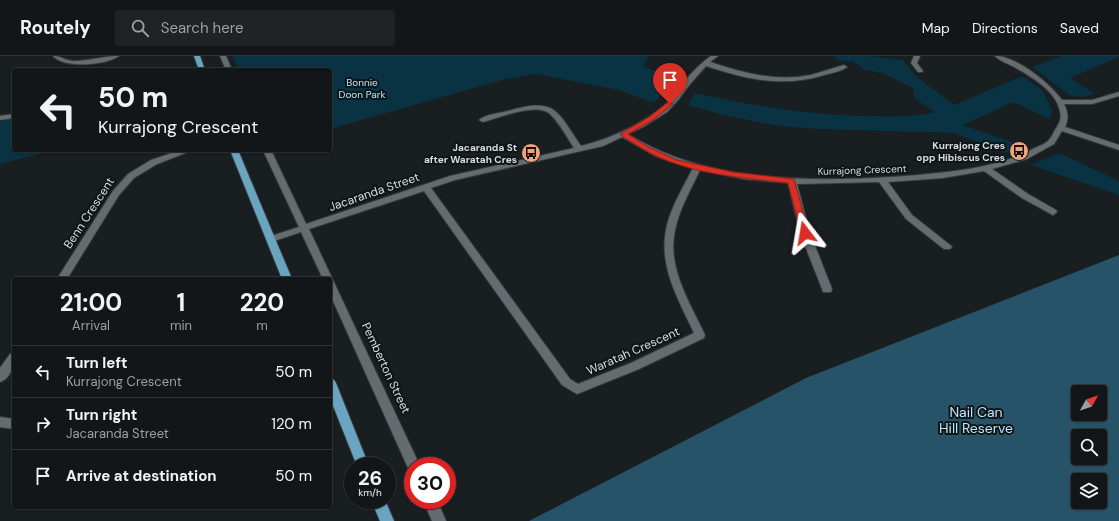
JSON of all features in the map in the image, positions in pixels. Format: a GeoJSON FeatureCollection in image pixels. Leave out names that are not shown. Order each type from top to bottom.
{"type":"FeatureCollection","features":[{"type":"Feature","properties":{"kind":"main road"},"geometry":{"type":"LineString","coordinates":[[197,56],[201,68]]}},
{"type":"Feature","properties":{"kind":"main road"},"geometry":{"type":"LineString","coordinates":[[235,152],[286,277]]}},
{"type":"Feature","properties":{"kind":"main road"},"geometry":{"type":"LineString","coordinates":[[332,396],[359,457]]}},
{"type":"Feature","properties":{"kind":"main road"},"geometry":{"type":"LineString","coordinates":[[382,509],[387,521]]}},
{"type":"Feature","properties":{"kind":"street"},"geometry":{"type":"LineString","coordinates":[[56,56],[64,61],[75,63],[116,56]]}},
{"type":"Feature","properties":{"kind":"street"},"geometry":{"type":"LineString","coordinates":[[223,56],[228,68]]}},
{"type":"Feature","properties":{"kind":"street","name":"Jacaranda Street"},"geometry":{"type":"LineString","coordinates":[[271,239],[470,173],[600,144],[640,125],[664,110],[677,98],[687,83],[706,63],[715,56]]}},
{"type":"Feature","properties":{"kind":"street"},"geometry":{"type":"LineString","coordinates":[[917,56],[914,63],[920,71]]}},
{"type":"Feature","properties":{"kind":"street"},"geometry":{"type":"LineString","coordinates":[[998,56],[1036,78],[1061,102],[1066,115],[1063,129],[1119,148]]}},
{"type":"Feature","properties":{"kind":"street"},"geometry":{"type":"LineString","coordinates":[[706,63],[768,80],[806,78],[844,67]]}},
{"type":"Feature","properties":{"kind":"street"},"geometry":{"type":"LineString","coordinates":[[1061,102],[1092,102],[1119,94]]}},
{"type":"Feature","properties":{"kind":"street"},"geometry":{"type":"LineString","coordinates":[[483,120],[529,107],[540,107],[553,112],[579,149]]}},
{"type":"Feature","properties":{"kind":"street"},"geometry":{"type":"LineString","coordinates":[[0,118],[12,116]]}},
{"type":"Feature","properties":{"kind":"street","name":"Kurrajong Crescent"},"geometry":{"type":"LineString","coordinates":[[623,134],[655,154],[675,162],[697,168],[792,181],[882,180],[940,176],[986,169],[1019,159],[1040,150],[1057,137],[1063,129]]}},
{"type":"Feature","properties":{"kind":"street","name":"Benn Crescent"},"geometry":{"type":"LineString","coordinates":[[63,277],[116,193],[130,176],[154,162],[183,152]]}},
{"type":"Feature","properties":{"kind":"street"},"geometry":{"type":"LineString","coordinates":[[268,152],[327,277]]}},
{"type":"Feature","properties":{"kind":"street","name":"Waratah Crescent"},"geometry":{"type":"LineString","coordinates":[[426,187],[566,382],[577,389],[635,366],[700,335],[675,280],[668,245],[673,221],[697,168]]}},
{"type":"Feature","properties":{"kind":"street"},"geometry":{"type":"LineString","coordinates":[[986,169],[1025,196],[1053,212]]}},
{"type":"Feature","properties":{"kind":"street"},"geometry":{"type":"LineString","coordinates":[[882,180],[909,216],[947,247]]}},
{"type":"Feature","properties":{"kind":"street"},"geometry":{"type":"LineString","coordinates":[[792,181],[805,233],[827,289]]}},
{"type":"Feature","properties":{"kind":"street","name":"Pemberton Street"},"geometry":{"type":"LineString","coordinates":[[332,288],[410,457]]}},
{"type":"Feature","properties":{"kind":"street"},"geometry":{"type":"LineString","coordinates":[[0,377],[12,360]]}},
{"type":"Feature","properties":{"kind":"street"},"geometry":{"type":"LineString","coordinates":[[0,422],[12,424]]}},
{"type":"Feature","properties":{"kind":"street"},"geometry":{"type":"LineString","coordinates":[[434,509],[439,521]]}},
{"type":"Feature","properties":{"kind":"green space","name":"Bonnie Doon Park"},"geometry":{"type":"Polygon","coordinates":[[[232,56],[649,56],[643,66],[675,79],[654,103],[619,90],[535,74],[506,79],[332,128],[332,68],[238,68],[232,56]]]}},
{"type":"Feature","properties":{"kind":"green space"},"geometry":{"type":"Polygon","coordinates":[[[834,56],[869,56],[903,60],[916,76],[954,105],[1022,76],[1043,91],[1053,112],[1049,119],[1013,102],[963,125],[1022,146],[1006,152],[954,133],[792,127],[767,124],[719,114],[688,105],[695,93],[762,106],[851,116],[912,116],[935,112],[915,99],[913,88],[885,74],[862,69],[859,65],[853,62],[838,60],[834,56]]]}},
{"type":"Feature","properties":{"kind":"green space"},"geometry":{"type":"Polygon","coordinates":[[[1062,56],[1119,57],[1070,78],[1095,94],[1081,97],[1069,95],[1032,67],[1062,56]]]}},
{"type":"Feature","properties":{"kind":"green space"},"geometry":{"type":"Polygon","coordinates":[[[12,119],[12,152],[46,152],[0,164],[0,122],[12,119]]]}},
{"type":"Feature","properties":{"kind":"green space"},"geometry":{"type":"Polygon","coordinates":[[[1059,153],[1119,181],[1119,195],[1031,165],[1059,153]]]}},
{"type":"Feature","properties":{"kind":"green space","name":"Nail Can Hill Reserve"},"geometry":{"type":"Polygon","coordinates":[[[1119,255],[1119,521],[529,521],[806,378],[1119,255]]]}},
{"type":"Feature","properties":{"kind":"place","name":"Kurrajong Cres opp Hibiscus Cres"},"geometry":{"type":"Point","coordinates":[1019,151]}},
{"type":"Feature","properties":{"kind":"place","name":"Jacaranda St after Waratah Cres"},"geometry":{"type":"Point","coordinates":[531,153]}},
{"type":"Feature","properties":{"kind":"route"},"geometry":{"type":"LineString","coordinates":[[670,104],[664,110],[623,134],[655,154],[675,162],[697,168],[733,174],[792,181],[805,233]]}}]}
